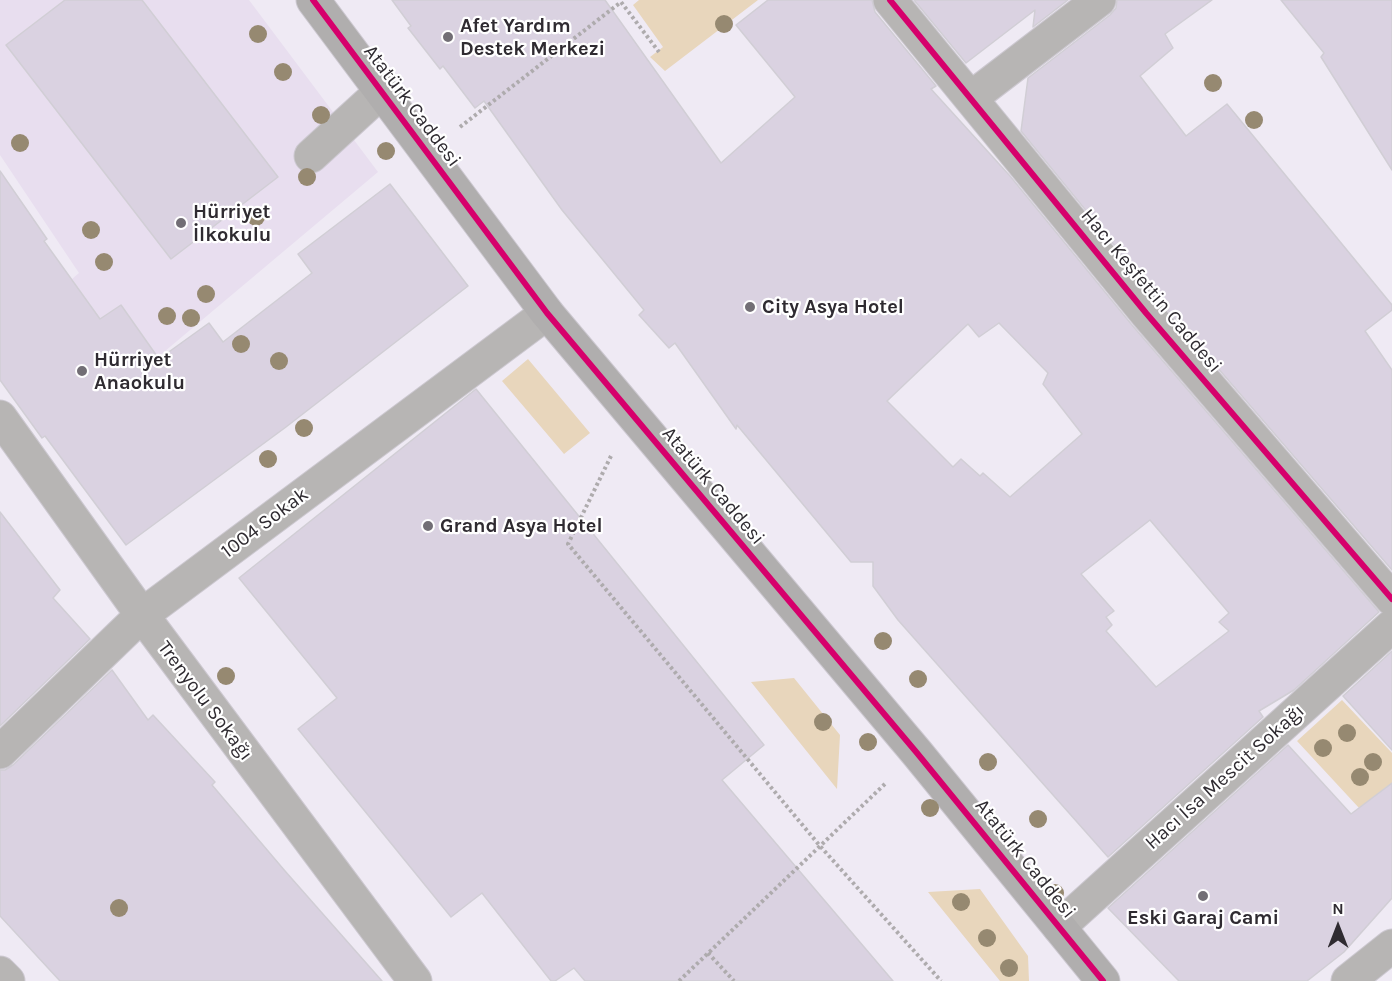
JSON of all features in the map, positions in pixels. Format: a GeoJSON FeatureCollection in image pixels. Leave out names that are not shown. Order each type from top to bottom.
{"type":"FeatureCollection","features":[{"type":"Feature","properties":{"kind":"main road","name":"Atatürk Caddesi"},"geometry":{"type":"LineString","coordinates":[[313,0],[547,313],[917,753],[1103,981]]}},
{"type":"Feature","properties":{"kind":"street","name":"Hacı Keşfettin Caddesi"},"geometry":{"type":"LineString","coordinates":[[890,0],[1146,313],[1392,599]]}},
{"type":"Feature","properties":{"kind":"street"},"geometry":{"type":"LineString","coordinates":[[970,98],[1099,0]]}},
{"type":"Feature","properties":{"kind":"street"},"geometry":{"type":"LineString","coordinates":[[311,156],[381,92]]}},
{"type":"Feature","properties":{"kind":"street","name":"1004 Sokak"},"geometry":{"type":"LineString","coordinates":[[0,752],[141,615],[547,313]]}},
{"type":"Feature","properties":{"kind":"street","name":"Trenyolu Sokağı"},"geometry":{"type":"LineString","coordinates":[[0,417],[141,615],[415,981]]}},
{"type":"Feature","properties":{"kind":"street","name":"Hacı İsa Mescit Sokağı"},"geometry":{"type":"LineString","coordinates":[[1059,927],[1392,626]]}},
{"type":"Feature","properties":{"kind":"street"},"geometry":{"type":"LineString","coordinates":[[1348,981],[1392,945]]}},
{"type":"Feature","properties":{"kind":"street"},"geometry":{"type":"LineString","coordinates":[[0,973],[8,981]]}},
{"type":"Feature","properties":{"kind":"path"},"geometry":{"type":"LineString","coordinates":[[426,153],[621,2],[659,52]]}},
{"type":"Feature","properties":{"kind":"path"},"geometry":{"type":"LineString","coordinates":[[632,415],[568,544],[820,846],[940,981]]}},
{"type":"Feature","properties":{"kind":"path"},"geometry":{"type":"LineString","coordinates":[[679,981],[917,753]]}},
{"type":"Feature","properties":{"kind":"path"},"geometry":{"type":"LineString","coordinates":[[708,953],[734,981]]}},
{"type":"Feature","properties":{"kind":"shaded area","name":"Hürriyet İlkokulu"},"geometry":{"type":"Polygon","coordinates":[[[0,0],[249,0],[378,172],[158,357],[42,438],[21,409],[100,319],[72,279],[79,273],[0,155],[0,0]]]}},
{"type":"Feature","properties":{"kind":"shaded area"},"geometry":{"type":"Polygon","coordinates":[[[639,0],[758,0],[665,71],[650,57],[663,47],[633,5],[639,0]]]}},
{"type":"Feature","properties":{"kind":"shaded area"},"geometry":{"type":"Polygon","coordinates":[[[528,359],[590,433],[564,454],[502,381],[528,359]]]}},
{"type":"Feature","properties":{"kind":"shaded area"},"geometry":{"type":"Polygon","coordinates":[[[794,678],[840,735],[837,789],[751,682],[794,678]]]}},
{"type":"Feature","properties":{"kind":"shaded area"},"geometry":{"type":"Polygon","coordinates":[[[1342,700],[1392,753],[1392,804],[1372,822],[1297,741],[1342,700]]]}},
{"type":"Feature","properties":{"kind":"shaded area"},"geometry":{"type":"Polygon","coordinates":[[[980,889],[1028,956],[1029,981],[1000,981],[928,892],[980,889]]]}},
{"type":"Feature","properties":{"kind":"building","name":"Hürriyet İlkokulu"},"geometry":{"type":"Polygon","coordinates":[[[65,0],[142,0],[278,177],[171,259],[6,45],[65,0]]]}},
{"type":"Feature","properties":{"kind":"building"},"geometry":{"type":"Polygon","coordinates":[[[392,0],[605,0],[721,163],[795,97],[736,25],[768,0],[872,0],[875,12],[936,86],[931,89],[1010,176],[1132,325],[1379,612],[1294,690],[1259,711],[1263,717],[1108,857],[898,620],[873,586],[873,562],[851,562],[737,425],[736,429],[675,343],[669,348],[639,315],[644,310],[562,210],[484,101],[475,108],[443,66],[440,69],[408,28],[411,26],[392,0]],[[999,323],[979,337],[968,324],[887,401],[953,467],[961,459],[980,476],[983,473],[1010,497],[1082,434],[1043,384],[1048,373],[999,323]],[[1150,520],[1081,574],[1114,611],[1106,617],[1112,625],[1106,631],[1156,687],[1229,631],[1219,622],[1229,613],[1150,520]]]}},
{"type":"Feature","properties":{"kind":"building"},"geometry":{"type":"Polygon","coordinates":[[[914,0],[1068,0],[1033,27],[1035,10],[966,63],[914,0]]]}},
{"type":"Feature","properties":{"kind":"building"},"geometry":{"type":"Polygon","coordinates":[[[1117,0],[1212,0],[1165,34],[1173,48],[1140,76],[1186,136],[1227,104],[1392,305],[1392,310],[1365,331],[1392,370],[1392,570],[1160,301],[1021,131],[1028,78],[1110,15],[1116,8],[1117,0]]]}},
{"type":"Feature","properties":{"kind":"building"},"geometry":{"type":"Polygon","coordinates":[[[1281,0],[1392,0],[1392,170],[1321,57],[1324,53],[1281,0]]]}},
{"type":"Feature","properties":{"kind":"building"},"geometry":{"type":"Polygon","coordinates":[[[0,171],[47,239],[44,241],[100,319],[121,305],[159,359],[209,323],[223,342],[312,273],[298,254],[390,184],[468,286],[286,427],[126,545],[45,436],[42,438],[0,380],[0,171]]]}},
{"type":"Feature","properties":{"kind":"building"},"geometry":{"type":"Polygon","coordinates":[[[476,389],[764,745],[722,780],[893,981],[585,981],[574,968],[555,981],[551,981],[482,893],[451,917],[298,729],[337,698],[239,578],[476,389]]]}},
{"type":"Feature","properties":{"kind":"building"},"geometry":{"type":"Polygon","coordinates":[[[0,512],[60,590],[53,598],[90,639],[0,726],[0,512]]]}},
{"type":"Feature","properties":{"kind":"building"},"geometry":{"type":"Polygon","coordinates":[[[1392,651],[1392,750],[1343,696],[1392,651]]]}},
{"type":"Feature","properties":{"kind":"building"},"geometry":{"type":"Polygon","coordinates":[[[112,670],[148,720],[153,715],[215,782],[212,785],[382,981],[60,981],[0,916],[0,770],[13,765],[112,670]]]}},
{"type":"Feature","properties":{"kind":"building"},"geometry":{"type":"Polygon","coordinates":[[[1288,745],[1351,814],[1392,783],[1392,898],[1344,952],[1307,981],[1179,981],[1108,908],[1288,745]]]}},
{"type":"Feature","properties":{"kind":"cycle path"},"geometry":{"type":"LineString","coordinates":[[313,0],[547,313],[917,753],[1103,981]]}},
{"type":"Feature","properties":{"kind":"cycle path"},"geometry":{"type":"LineString","coordinates":[[890,0],[1146,313],[1392,599]]}},
{"type":"Feature","properties":{"kind":"place","name":"Afet Yardım Destek Merkezi"},"geometry":{"type":"Point","coordinates":[448,37]}},
{"type":"Feature","properties":{"kind":"place","name":"Hürriyet İlkokulu"},"geometry":{"type":"Point","coordinates":[181,223]}},
{"type":"Feature","properties":{"kind":"place","name":"City Asya Hotel"},"geometry":{"type":"Point","coordinates":[750,307]}},
{"type":"Feature","properties":{"kind":"place","name":"Hürriyet Anaokulu"},"geometry":{"type":"Point","coordinates":[82,371]}},
{"type":"Feature","properties":{"kind":"place","name":"Grand Asya Hotel"},"geometry":{"type":"Point","coordinates":[428,526]}},
{"type":"Feature","properties":{"kind":"place","name":"Eski Garaj Cami"},"geometry":{"type":"Point","coordinates":[1203,896]}}]}
